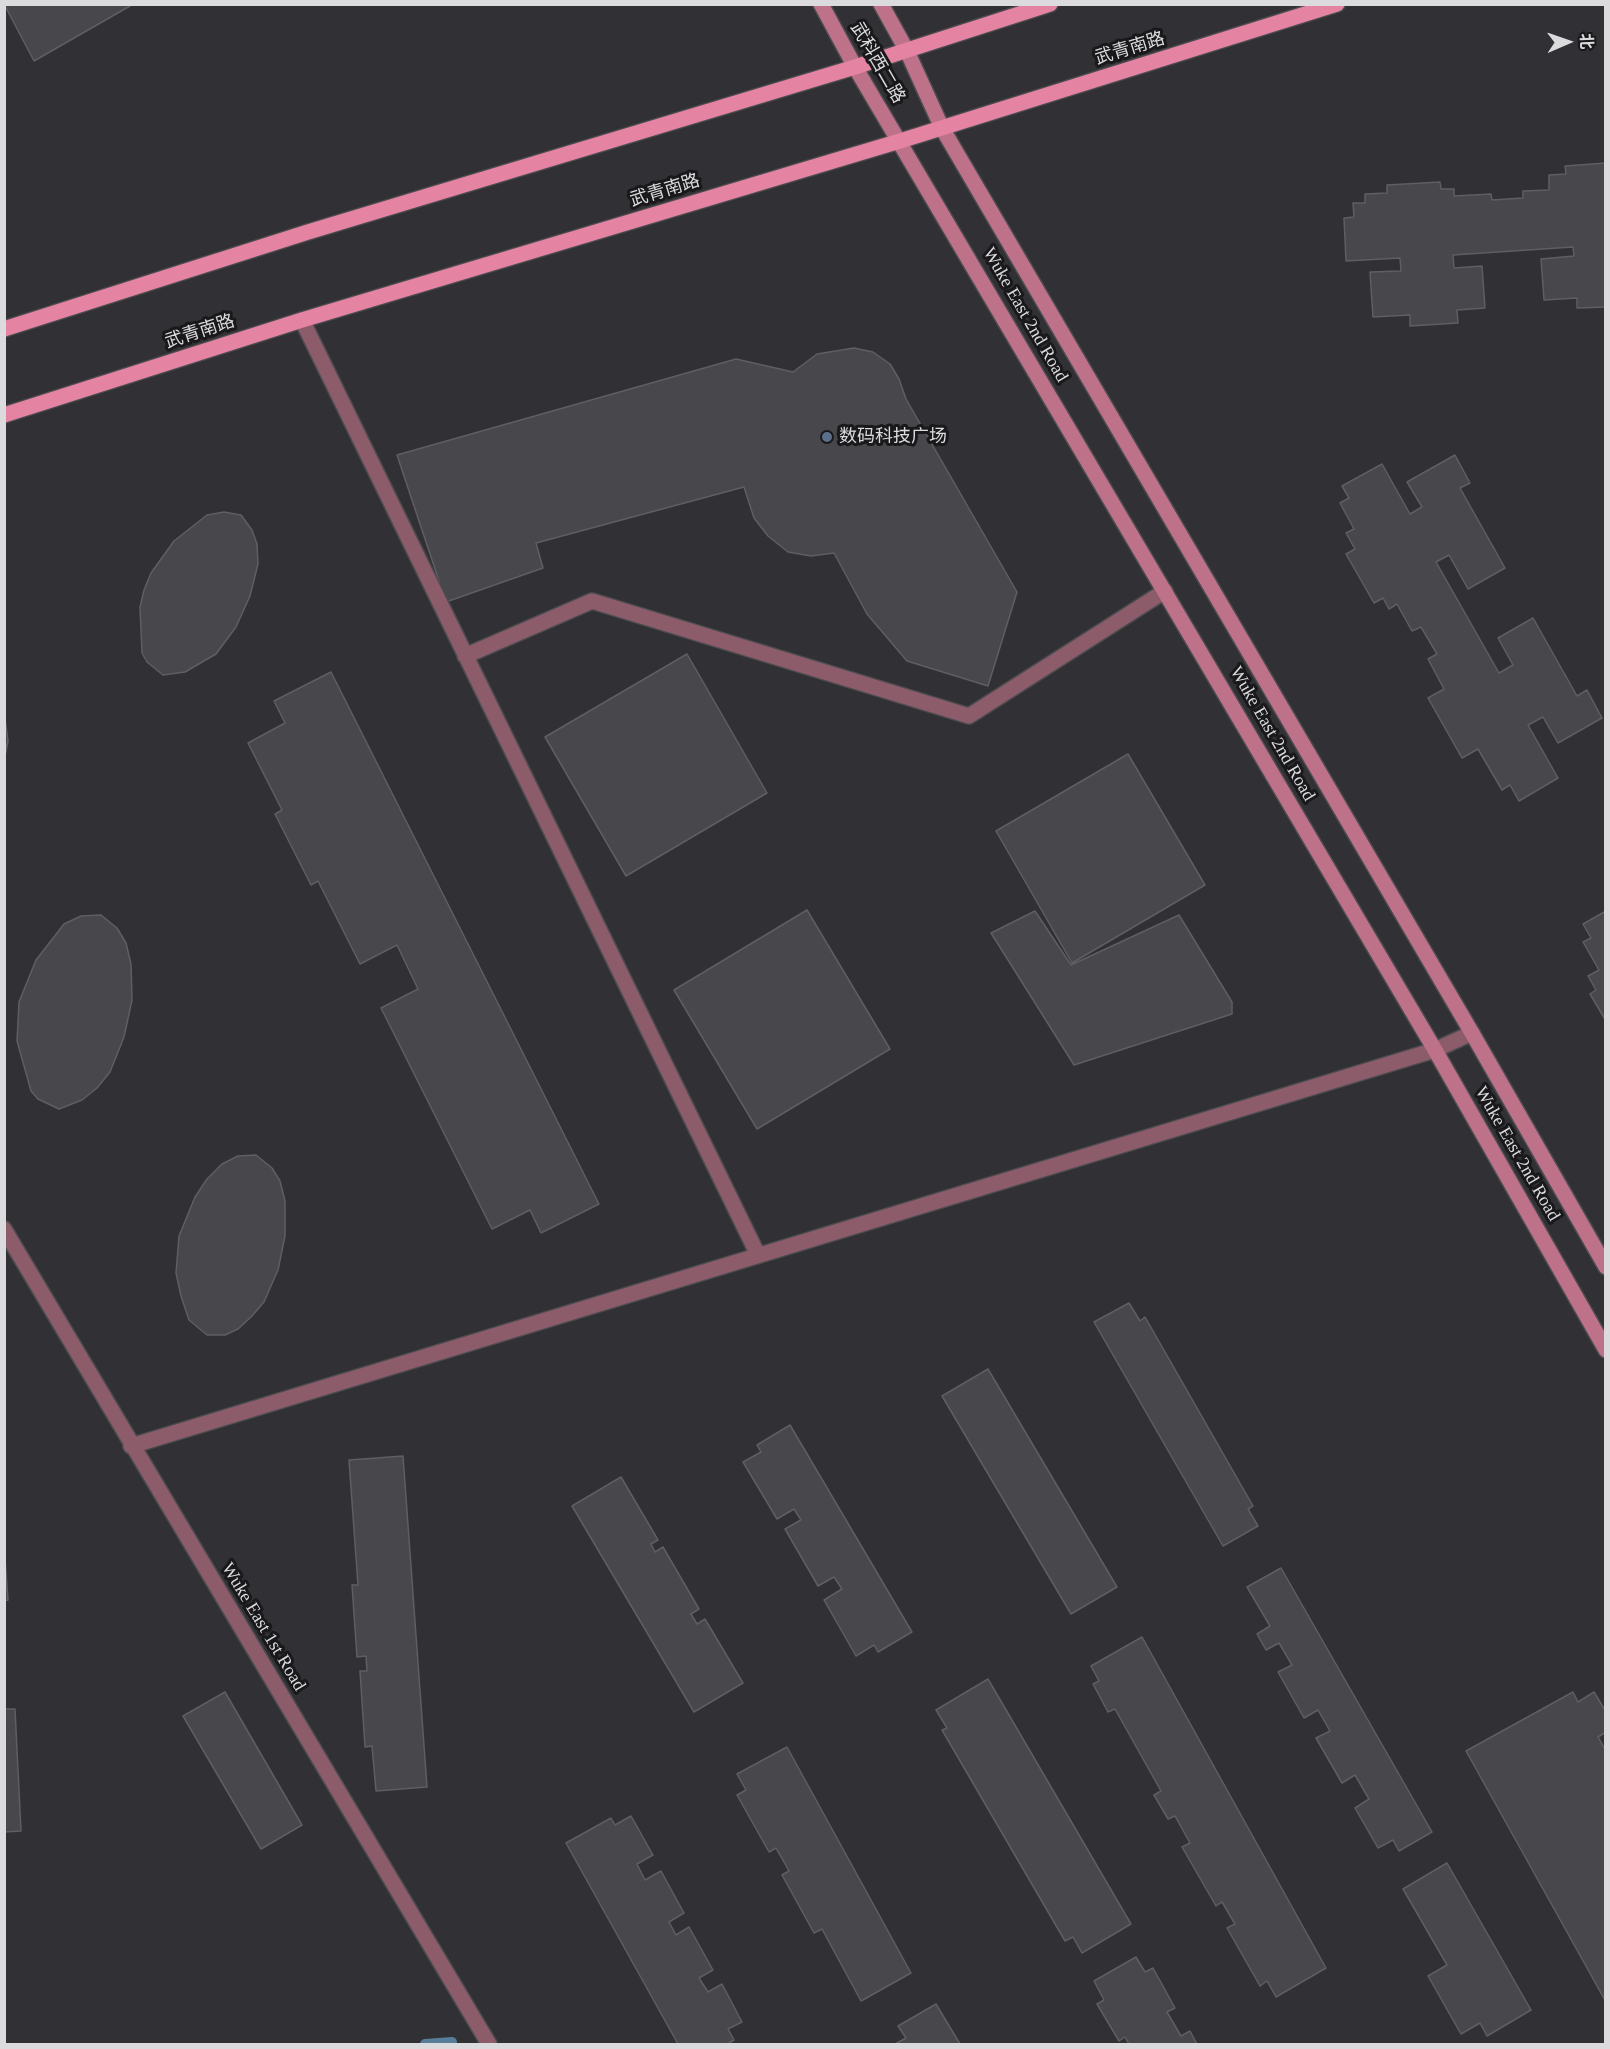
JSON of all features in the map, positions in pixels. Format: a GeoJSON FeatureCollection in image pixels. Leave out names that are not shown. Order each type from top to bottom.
{"type":"FeatureCollection","features":[{"type":"Feature","properties":{"kind":"main road"},"geometry":{"type":"LineString","coordinates":[[4,330],[308,232],[855,67],[1050,4]]}},
{"type":"Feature","properties":{"kind":"main road","name":"武青南路"},"geometry":{"type":"LineString","coordinates":[[4,415],[302,320],[900,141],[1337,4]]}},
{"type":"Feature","properties":{"kind":"street","name":"武科西二路"},"geometry":{"type":"LineString","coordinates":[[821,4],[855,67],[900,141]]}},
{"type":"Feature","properties":{"kind":"street","name":"武科西二路"},"geometry":{"type":"LineString","coordinates":[[881,4],[907,51],[942,128]]}},
{"type":"Feature","properties":{"kind":"street","name":"Wuke East 2nd Road"},"geometry":{"type":"LineString","coordinates":[[942,128],[1472,1034],[1605,1267]]}},
{"type":"Feature","properties":{"kind":"street","name":"Wuke East 2nd Road"},"geometry":{"type":"LineString","coordinates":[[900,141],[1435,1050],[1605,1350]]}},
{"type":"Feature","properties":{"kind":"street"},"geometry":{"type":"LineString","coordinates":[[302,320],[758,1255]]}},
{"type":"Feature","properties":{"kind":"street"},"geometry":{"type":"LineString","coordinates":[[465,656],[592,601],[969,716],[1165,591]]}},
{"type":"Feature","properties":{"kind":"street"},"geometry":{"type":"LineString","coordinates":[[131,1446],[1435,1050],[1472,1034]]}},
{"type":"Feature","properties":{"kind":"street","name":"Wuke East 1st Road"},"geometry":{"type":"LineString","coordinates":[[4,1229],[131,1446],[489,2044]]}},
{"type":"Feature","properties":{"kind":"building"},"geometry":{"type":"Polygon","coordinates":[[[4,4],[130,4],[130,6],[34,61],[4,4]]]}},
{"type":"Feature","properties":{"kind":"building"},"geometry":{"type":"Polygon","coordinates":[[[1606,163],[1606,307],[1577,308],[1577,298],[1544,300],[1541,259],[1574,256],[1573,247],[1453,255],[1454,268],[1482,266],[1485,308],[1457,310],[1458,323],[1410,326],[1410,315],[1373,317],[1370,272],[1401,271],[1400,258],[1346,261],[1344,218],[1354,217],[1353,203],[1365,203],[1365,194],[1387,193],[1387,185],[1440,182],[1441,189],[1454,189],[1454,196],[1491,194],[1492,200],[1523,198],[1523,191],[1549,190],[1549,175],[1566,174],[1565,166],[1606,163]]]}},
{"type":"Feature","properties":{"kind":"building"},"geometry":{"type":"Polygon","coordinates":[[[854,348],[873,352],[890,364],[899,379],[906,399],[1017,592],[988,686],[907,661],[867,614],[834,553],[811,556],[788,552],[768,536],[754,518],[744,487],[536,543],[543,568],[446,602],[397,455],[736,359],[793,372],[817,354],[854,348]]]}},
{"type":"Feature","properties":{"kind":"building"},"geometry":{"type":"Polygon","coordinates":[[[1455,455],[1470,483],[1460,488],[1505,568],[1468,589],[1449,555],[1436,562],[1499,673],[1513,665],[1498,638],[1533,618],[1577,696],[1587,690],[1602,718],[1558,743],[1543,717],[1528,725],[1558,778],[1519,801],[1510,785],[1502,790],[1478,749],[1462,758],[1428,698],[1444,689],[1428,659],[1437,654],[1421,627],[1412,631],[1397,604],[1389,609],[1383,598],[1374,603],[1346,554],[1355,549],[1346,533],[1354,529],[1340,503],[1349,498],[1342,486],[1382,464],[1410,514],[1422,507],[1407,482],[1455,455]]]}},
{"type":"Feature","properties":{"kind":"building"},"geometry":{"type":"Polygon","coordinates":[[[224,512],[241,515],[252,530],[257,544],[258,564],[250,596],[236,627],[216,654],[185,672],[163,675],[147,662],[142,653],[140,607],[144,590],[151,573],[174,541],[207,515],[224,512]]]}},
{"type":"Feature","properties":{"kind":"building"},"geometry":{"type":"Polygon","coordinates":[[[687,654],[767,793],[626,876],[545,737],[687,654]]]}},
{"type":"Feature","properties":{"kind":"building"},"geometry":{"type":"Polygon","coordinates":[[[331,672],[599,1204],[541,1233],[530,1210],[492,1229],[381,1008],[418,989],[397,945],[360,964],[318,881],[311,885],[275,814],[282,810],[248,743],[285,723],[274,701],[331,672]]]}},
{"type":"Feature","properties":{"kind":"building"},"geometry":{"type":"Polygon","coordinates":[[[4,711],[8,741],[4,761],[4,711]]]}},
{"type":"Feature","properties":{"kind":"building"},"geometry":{"type":"Polygon","coordinates":[[[1128,754],[1205,885],[1072,963],[996,831],[1128,754]]]}},
{"type":"Feature","properties":{"kind":"building"},"geometry":{"type":"Polygon","coordinates":[[[807,910],[890,1049],[757,1129],[674,990],[807,910]]]}},
{"type":"Feature","properties":{"kind":"building"},"geometry":{"type":"Polygon","coordinates":[[[1035,911],[1071,965],[1179,915],[1232,1002],[1232,1014],[1074,1065],[991,933],[1035,911]]]}},
{"type":"Feature","properties":{"kind":"building"},"geometry":{"type":"Polygon","coordinates":[[[1606,911],[1606,1021],[1590,994],[1596,990],[1588,976],[1599,970],[1583,942],[1591,938],[1583,924],[1606,911]]]}},
{"type":"Feature","properties":{"kind":"building"},"geometry":{"type":"Polygon","coordinates":[[[101,915],[117,928],[126,943],[131,964],[132,1000],[124,1037],[110,1072],[97,1088],[82,1100],[59,1109],[38,1099],[31,1091],[17,1041],[19,1002],[36,960],[64,924],[81,916],[101,915]]]}},
{"type":"Feature","properties":{"kind":"building"},"geometry":{"type":"Polygon","coordinates":[[[256,1155],[272,1168],[280,1181],[285,1201],[285,1236],[278,1270],[264,1302],[238,1329],[225,1335],[207,1335],[189,1320],[181,1296],[176,1273],[179,1236],[195,1197],[207,1179],[222,1164],[238,1156],[256,1155]]]}},
{"type":"Feature","properties":{"kind":"building"},"geometry":{"type":"Polygon","coordinates":[[[1129,1303],[1140,1321],[1145,1317],[1253,1506],[1248,1509],[1258,1526],[1223,1546],[1094,1322],[1129,1303]]]}},
{"type":"Feature","properties":{"kind":"building"},"geometry":{"type":"Polygon","coordinates":[[[988,1369],[1117,1587],[1071,1614],[942,1396],[988,1369]]]}},
{"type":"Feature","properties":{"kind":"building"},"geometry":{"type":"Polygon","coordinates":[[[790,1425],[912,1632],[878,1652],[874,1645],[856,1656],[824,1600],[842,1589],[834,1577],[818,1586],[785,1529],[801,1520],[794,1509],[777,1519],[743,1462],[761,1452],[757,1445],[790,1425]]]}},
{"type":"Feature","properties":{"kind":"building"},"geometry":{"type":"Polygon","coordinates":[[[403,1456],[427,1787],[376,1791],[372,1746],[365,1747],[360,1671],[367,1671],[366,1656],[357,1657],[352,1585],[358,1585],[349,1460],[403,1456]]]}},
{"type":"Feature","properties":{"kind":"building"},"geometry":{"type":"Polygon","coordinates":[[[621,1477],[658,1540],[651,1544],[655,1552],[663,1547],[699,1609],[691,1614],[697,1624],[705,1619],[743,1683],[694,1712],[572,1506],[621,1477]]]}},
{"type":"Feature","properties":{"kind":"building"},"geometry":{"type":"Polygon","coordinates":[[[4,1544],[8,1600],[4,1601],[4,1544]]]}},
{"type":"Feature","properties":{"kind":"building"},"geometry":{"type":"Polygon","coordinates":[[[1281,1568],[1432,1832],[1399,1851],[1393,1840],[1378,1848],[1355,1808],[1369,1799],[1355,1775],[1342,1783],[1316,1738],[1330,1731],[1318,1710],[1304,1718],[1278,1672],[1292,1665],[1279,1643],[1266,1650],[1257,1634],[1270,1626],[1247,1587],[1281,1568]]]}},
{"type":"Feature","properties":{"kind":"building"},"geometry":{"type":"Polygon","coordinates":[[[1142,1637],[1326,1968],[1276,1997],[1267,1981],[1260,1986],[1227,1928],[1235,1924],[1222,1902],[1216,1906],[1182,1847],[1190,1843],[1175,1816],[1168,1819],[1154,1795],[1161,1791],[1115,1709],[1108,1712],[1093,1684],[1099,1681],[1091,1666],[1142,1637]]]}},
{"type":"Feature","properties":{"kind":"building"},"geometry":{"type":"Polygon","coordinates":[[[988,1679],[1131,1924],[1082,1953],[1073,1937],[1065,1941],[942,1730],[947,1728],[936,1710],[988,1679]]]}},
{"type":"Feature","properties":{"kind":"building"},"geometry":{"type":"Polygon","coordinates":[[[225,1692],[302,1825],[261,1849],[183,1716],[225,1692]]]}},
{"type":"Feature","properties":{"kind":"building"},"geometry":{"type":"Polygon","coordinates":[[[1573,1692],[1578,1702],[1594,1692],[1606,1712],[1606,1732],[1598,1737],[1606,1751],[1606,2002],[1466,1751],[1573,1692]]]}},
{"type":"Feature","properties":{"kind":"building"},"geometry":{"type":"Polygon","coordinates":[[[4,1709],[15,1709],[21,1831],[4,1832],[4,1709]]]}},
{"type":"Feature","properties":{"kind":"building"},"geometry":{"type":"Polygon","coordinates":[[[787,1747],[911,1973],[861,2001],[822,1929],[814,1933],[782,1875],[789,1871],[776,1848],[769,1852],[737,1795],[746,1790],[737,1774],[787,1747]]]}},
{"type":"Feature","properties":{"kind":"building"},"geometry":{"type":"Polygon","coordinates":[[[631,1816],[653,1855],[637,1864],[645,1880],[661,1871],[684,1913],[669,1922],[676,1935],[689,1927],[713,1970],[699,1978],[708,1992],[722,1984],[742,2022],[728,2029],[734,2040],[727,2044],[678,2044],[566,1843],[611,1818],[615,1825],[631,1816]]]}},
{"type":"Feature","properties":{"kind":"building"},"geometry":{"type":"Polygon","coordinates":[[[1447,1863],[1531,2010],[1487,2036],[1480,2023],[1461,2034],[1428,1976],[1447,1965],[1403,1889],[1447,1863]]]}},
{"type":"Feature","properties":{"kind":"building"},"geometry":{"type":"Polygon","coordinates":[[[1136,1957],[1145,1972],[1153,1968],[1175,2008],[1167,2012],[1181,2036],[1190,2031],[1197,2044],[1129,2044],[1125,2037],[1119,2041],[1097,2004],[1104,2000],[1094,1981],[1136,1957]]]}},
{"type":"Feature","properties":{"kind":"building"},"geometry":{"type":"Polygon","coordinates":[[[936,2004],[960,2044],[895,2044],[906,2038],[898,2026],[936,2004]]]}},
{"type":"Feature","properties":{"kind":"waterway"},"geometry":{"type":"LineString","coordinates":[[425,2044],[452,2042]]}},
{"type":"Feature","properties":{"kind":"place","name":"数码科技广场"},"geometry":{"type":"Point","coordinates":[827,437]}}]}
